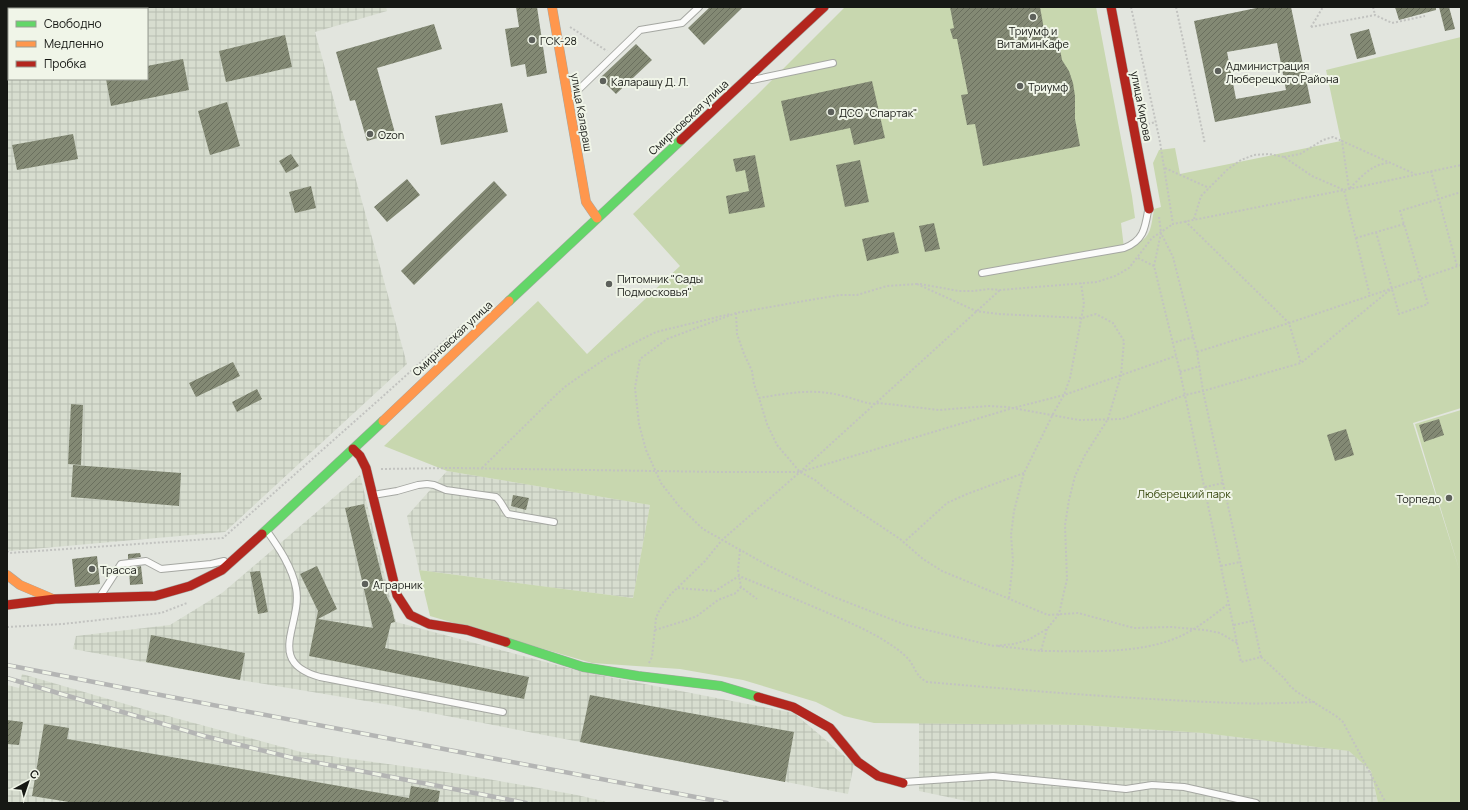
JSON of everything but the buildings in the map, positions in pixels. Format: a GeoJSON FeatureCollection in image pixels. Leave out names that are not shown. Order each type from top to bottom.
{"type":"FeatureCollection","features":[{"type":"Feature","properties":{"kind":"street","name":"улица Калараш"},"geometry":{"type":"LineString","coordinates":[[552,7],[586,202],[597,218]]}},
{"type":"Feature","properties":{"kind":"street","name":"Смирновская улица"},"geometry":{"type":"LineString","coordinates":[[7,605],[55,599],[155,596],[190,586],[222,570],[267,530],[597,218],[824,7]]}},
{"type":"Feature","properties":{"kind":"street","name":"улица Кирова"},"geometry":{"type":"LineString","coordinates":[[1111,7],[1147,193],[1153,210]]}},
{"type":"Feature","properties":{"kind":"street"},"geometry":{"type":"LineString","coordinates":[[353,448],[360,456],[366,468],[397,595],[410,615],[429,624],[467,630],[583,667],[646,677],[721,686],[794,707],[830,728],[858,762],[878,776],[903,783]]}},
{"type":"Feature","properties":{"kind":"street","name":"Смирновская улица"},"geometry":{"type":"LineString","coordinates":[[7,575],[20,585],[55,599]]}},
{"type":"Feature","properties":{"kind":"lane"},"geometry":{"type":"LineString","coordinates":[[568,100],[640,30],[682,23],[699,7]]}},
{"type":"Feature","properties":{"kind":"lane"},"geometry":{"type":"LineString","coordinates":[[744,82],[833,63]]}},
{"type":"Feature","properties":{"kind":"lane"},"geometry":{"type":"LineString","coordinates":[[982,274],[1124,248],[1132,245],[1139,239],[1153,210]]}},
{"type":"Feature","properties":{"kind":"lane"},"geometry":{"type":"LineString","coordinates":[[372,495],[397,492],[418,485],[434,485],[446,490],[496,497],[501,501],[504,510],[508,514],[554,522]]}},
{"type":"Feature","properties":{"kind":"lane"},"geometry":{"type":"LineString","coordinates":[[267,530],[292,572],[296,589],[297,606],[288,646],[290,657],[296,666],[307,674],[320,677],[503,712]]}},
{"type":"Feature","properties":{"kind":"lane"},"geometry":{"type":"LineString","coordinates":[[99,598],[121,564],[146,561],[161,569],[211,564],[235,559]]}},
{"type":"Feature","properties":{"kind":"lane"},"geometry":{"type":"LineString","coordinates":[[903,783],[993,776],[1126,789],[1152,784],[1184,787],[1256,803]]}},
{"type":"Feature","properties":{"kind":"path"},"geometry":{"type":"LineString","coordinates":[[1131,7],[1160,142],[1173,224]]}},
{"type":"Feature","properties":{"kind":"path"},"geometry":{"type":"LineString","coordinates":[[1176,7],[1205,144]]}},
{"type":"Feature","properties":{"kind":"path"},"geometry":{"type":"LineString","coordinates":[[1323,7],[1311,27],[1375,15],[1392,23],[1425,16]]}},
{"type":"Feature","properties":{"kind":"path"},"geometry":{"type":"LineString","coordinates":[[1373,7],[1375,15]]}},
{"type":"Feature","properties":{"kind":"path"},"geometry":{"type":"LineString","coordinates":[[568,25],[613,56]]}},
{"type":"Feature","properties":{"kind":"path"},"geometry":{"type":"LineString","coordinates":[[1194,219],[1201,196],[1228,169],[1241,160],[1254,155],[1268,154],[1284,157],[1300,154],[1323,140],[1333,137],[1416,174]]}},
{"type":"Feature","properties":{"kind":"path"},"geometry":{"type":"LineString","coordinates":[[1342,141],[1349,189]]}},
{"type":"Feature","properties":{"kind":"path"},"geometry":{"type":"LineString","coordinates":[[1284,157],[1312,176],[1344,190]]}},
{"type":"Feature","properties":{"kind":"path"},"geometry":{"type":"LineString","coordinates":[[1349,189],[1366,172],[1380,164],[1391,163]]}},
{"type":"Feature","properties":{"kind":"path"},"geometry":{"type":"LineString","coordinates":[[482,468],[562,390],[609,356],[656,332],[736,313],[804,300],[840,295],[857,295],[887,286],[917,284],[959,291],[973,291],[1097,282],[1115,276],[1129,268],[1152,238],[1173,224],[1461,165]]}},
{"type":"Feature","properties":{"kind":"path"},"geometry":{"type":"LineString","coordinates":[[1164,168],[1209,188]]}},
{"type":"Feature","properties":{"kind":"path"},"geometry":{"type":"LineString","coordinates":[[1430,171],[1457,267]]}},
{"type":"Feature","properties":{"kind":"path"},"geometry":{"type":"LineString","coordinates":[[1344,190],[1370,296]]}},
{"type":"Feature","properties":{"kind":"path"},"geometry":{"type":"LineString","coordinates":[[1376,232],[1399,314],[1428,304],[1400,211],[1461,192]]}},
{"type":"Feature","properties":{"kind":"path"},"geometry":{"type":"LineString","coordinates":[[1153,210],[1160,220],[1160,232],[1154,266],[1180,372],[1241,662],[1261,657]]}},
{"type":"Feature","properties":{"kind":"path"},"geometry":{"type":"LineString","coordinates":[[1185,221],[1289,323],[1301,363]]}},
{"type":"Feature","properties":{"kind":"path"},"geometry":{"type":"LineString","coordinates":[[1356,238],[1404,224]]}},
{"type":"Feature","properties":{"kind":"path"},"geometry":{"type":"LineString","coordinates":[[1160,232],[1173,258],[1198,352],[1203,391],[1261,657],[1297,692],[1315,702],[1343,722],[1386,803]]}},
{"type":"Feature","properties":{"kind":"path"},"geometry":{"type":"LineString","coordinates":[[1138,258],[1154,266]]}},
{"type":"Feature","properties":{"kind":"path"},"geometry":{"type":"LineString","coordinates":[[1198,352],[1461,265]]}},
{"type":"Feature","properties":{"kind":"path"},"geometry":{"type":"LineString","coordinates":[[1009,598],[1013,561],[1011,535],[1014,511],[1024,473],[1064,395],[1074,359],[1082,318],[1084,304],[1081,283]]}},
{"type":"Feature","properties":{"kind":"path"},"geometry":{"type":"LineString","coordinates":[[917,284],[976,311],[998,314],[1082,318],[1096,314],[1113,323],[1124,340],[1121,375],[1108,419],[1085,455],[1075,476],[1072,488],[1065,526],[1067,579],[1058,614],[1047,628],[1028,640],[1014,644],[994,646]]}},
{"type":"Feature","properties":{"kind":"path"},"geometry":{"type":"LineString","coordinates":[[759,398],[787,393],[815,391],[842,395],[874,404],[879,403],[939,410],[988,406],[1053,414],[1079,420],[1122,419],[1185,395],[1301,363],[1391,289]]}},
{"type":"Feature","properties":{"kind":"path"},"geometry":{"type":"LineString","coordinates":[[646,677],[648,666],[652,657],[656,618],[660,609],[670,595],[705,561],[722,540],[800,472],[1000,290]]}},
{"type":"Feature","properties":{"kind":"path"},"geometry":{"type":"LineString","coordinates":[[736,313],[737,334],[744,354],[752,370],[754,384],[767,424],[777,444],[800,472],[815,480],[828,492],[904,542],[923,559],[942,571],[972,582],[988,591],[1009,598],[1048,615],[1078,613],[1134,628],[1171,627],[1194,629],[1220,633],[1237,643]]}},
{"type":"Feature","properties":{"kind":"path"},"geometry":{"type":"LineString","coordinates":[[736,313],[667,339],[640,359],[635,388],[639,424],[646,450],[661,483],[679,506],[703,529],[767,565],[834,597],[906,625],[994,646],[1041,651],[1104,652],[1155,646],[1182,636],[1229,604]]}},
{"type":"Feature","properties":{"kind":"path"},"geometry":{"type":"LineString","coordinates":[[1172,343],[1194,337]]}},
{"type":"Feature","properties":{"kind":"path"},"geometry":{"type":"LineString","coordinates":[[366,468],[403,470],[482,468],[800,472],[1013,408],[1064,395],[1176,356]]}},
{"type":"Feature","properties":{"kind":"path"},"geometry":{"type":"LineString","coordinates":[[1180,372],[1200,366]]}},
{"type":"Feature","properties":{"kind":"path"},"geometry":{"type":"LineString","coordinates":[[7,551],[9,553],[223,538],[381,398]]}},
{"type":"Feature","properties":{"kind":"path"},"geometry":{"type":"LineString","coordinates":[[904,542],[947,503],[1024,473]]}},
{"type":"Feature","properties":{"kind":"path"},"geometry":{"type":"LineString","coordinates":[[1205,487],[1223,483]]}},
{"type":"Feature","properties":{"kind":"path"},"geometry":{"type":"LineString","coordinates":[[740,550],[738,570],[741,587],[757,599]]}},
{"type":"Feature","properties":{"kind":"path"},"geometry":{"type":"LineString","coordinates":[[1221,566],[1240,562]]}},
{"type":"Feature","properties":{"kind":"path"},"geometry":{"type":"LineString","coordinates":[[678,588],[715,591],[739,576]]}},
{"type":"Feature","properties":{"kind":"path"},"geometry":{"type":"LineString","coordinates":[[739,576],[807,603],[862,628],[895,647],[910,661],[915,672],[921,679],[927,682],[1136,698],[1234,703],[1315,702]]}},
{"type":"Feature","properties":{"kind":"path"},"geometry":{"type":"LineString","coordinates":[[655,630],[697,616],[718,600],[730,594],[736,593],[741,587]]}},
{"type":"Feature","properties":{"kind":"path"},"geometry":{"type":"LineString","coordinates":[[1233,625],[1252,621]]}},
{"type":"Feature","properties":{"kind":"path"},"geometry":{"type":"LineString","coordinates":[[1041,651],[1047,628]]}},
{"type":"Feature","properties":{"kind":"shaded area"},"geometry":{"type":"Polygon","coordinates":[[[7,7],[386,7],[387,11],[315,32],[407,364],[225,532],[9,551],[7,546],[7,7]]]}},
{"type":"Feature","properties":{"kind":"shaded area"},"geometry":{"type":"Polygon","coordinates":[[[447,471],[650,505],[633,598],[419,570],[407,516],[447,471]]]}},
{"type":"Feature","properties":{"kind":"shaded area"},"geometry":{"type":"Polygon","coordinates":[[[360,475],[396,622],[583,672],[794,713],[854,764],[848,794],[390,705],[240,680],[73,649],[76,636],[170,625],[222,593],[360,475]]]}},
{"type":"Feature","properties":{"kind":"shaded area"},"geometry":{"type":"Polygon","coordinates":[[[22,674],[153,712],[301,752],[460,774],[577,795],[611,803],[7,803],[7,685],[19,688],[22,674]]]}},
{"type":"Feature","properties":{"kind":"shaded area"},"geometry":{"type":"Polygon","coordinates":[[[919,723],[1081,725],[1203,733],[1350,751],[1371,771],[1378,803],[976,803],[919,791],[919,723]]]}},
{"type":"Feature","properties":{"kind":"green space","name":"Люберецкий парк"},"geometry":{"type":"Polygon","coordinates":[[[845,7],[1096,7],[1135,218],[1121,223],[1124,248],[1144,239],[1150,231],[1154,209],[1161,207],[1153,163],[1159,150],[1175,148],[1180,174],[1341,141],[1326,70],[1461,37],[1461,408],[1413,423],[1460,572],[1415,424],[1461,410],[1461,803],[1378,803],[1371,771],[1349,751],[1203,733],[1081,725],[874,723],[844,716],[816,702],[743,680],[680,669],[592,663],[430,616],[419,570],[633,598],[650,505],[447,471],[384,446],[538,301],[587,354],[680,266],[633,214],[755,97],[845,7]]]}},
{"type":"Feature","properties":{"kind":"railway"},"geometry":{"type":"LineString","coordinates":[[7,665],[727,803]]}},
{"type":"Feature","properties":{"kind":"railway"},"geometry":{"type":"LineString","coordinates":[[7,678],[204,736],[293,758],[526,803]]}},
{"type":"Feature","properties":{"kind":"traffic: fast"},"geometry":{"type":"LineString","coordinates":[[509,301],[681,140]]}},
{"type":"Feature","properties":{"kind":"traffic: fast"},"geometry":{"type":"LineString","coordinates":[[262,534],[383,421]]}},
{"type":"Feature","properties":{"kind":"traffic: fast"},"geometry":{"type":"LineString","coordinates":[[506,642],[583,667],[638,676],[721,686],[758,697]]}},
{"type":"Feature","properties":{"kind":"traffic: slow"},"geometry":{"type":"LineString","coordinates":[[552,7],[586,202],[597,218]]}},
{"type":"Feature","properties":{"kind":"traffic: slow"},"geometry":{"type":"LineString","coordinates":[[383,421],[509,301]]}},
{"type":"Feature","properties":{"kind":"traffic: slow"},"geometry":{"type":"LineString","coordinates":[[7,575],[20,585],[53,599]]}},
{"type":"Feature","properties":{"kind":"traffic: jam"},"geometry":{"type":"LineString","coordinates":[[681,140],[824,7]]}},
{"type":"Feature","properties":{"kind":"traffic: jam"},"geometry":{"type":"LineString","coordinates":[[1111,7],[1149,209]]}},
{"type":"Feature","properties":{"kind":"traffic: jam"},"geometry":{"type":"LineString","coordinates":[[353,449],[360,456],[366,468],[397,595],[410,615],[429,624],[467,630],[506,642]]}},
{"type":"Feature","properties":{"kind":"traffic: jam"},"geometry":{"type":"LineString","coordinates":[[7,605],[55,599],[155,596],[190,586],[222,570],[262,534]]}},
{"type":"Feature","properties":{"kind":"traffic: jam"},"geometry":{"type":"LineString","coordinates":[[758,697],[793,707],[830,728],[858,762],[878,776],[903,783]]}},
{"type":"Feature","properties":{"kind":"place","name":"Триумф и ВитаминКафе"},"geometry":{"type":"Point","coordinates":[1033,17]}},
{"type":"Feature","properties":{"kind":"place","name":"ГСК-28"},"geometry":{"type":"Point","coordinates":[532,40]}},
{"type":"Feature","properties":{"kind":"place","name":"Администрация Люберецкого Района"},"geometry":{"type":"Point","coordinates":[1218,71]}},
{"type":"Feature","properties":{"kind":"place","name":"Каларашу Д. Л."},"geometry":{"type":"Point","coordinates":[603,81]}},
{"type":"Feature","properties":{"kind":"place","name":"Триумф"},"geometry":{"type":"Point","coordinates":[1020,86]}},
{"type":"Feature","properties":{"kind":"place","name":"ДСО \"Спартак\""},"geometry":{"type":"Point","coordinates":[831,112]}},
{"type":"Feature","properties":{"kind":"place","name":"Ozon"},"geometry":{"type":"Point","coordinates":[370,134]}},
{"type":"Feature","properties":{"kind":"place","name":"Питомник \"Сады Подмосковья\""},"geometry":{"type":"Point","coordinates":[609,284]}},
{"type":"Feature","properties":{"kind":"place","name":"Торпедо"},"geometry":{"type":"Point","coordinates":[1449,498]}},
{"type":"Feature","properties":{"kind":"place","name":"Трасса"},"geometry":{"type":"Point","coordinates":[92,569]}},
{"type":"Feature","properties":{"kind":"place","name":"Аграрник"},"geometry":{"type":"Point","coordinates":[365,584]}}]}
